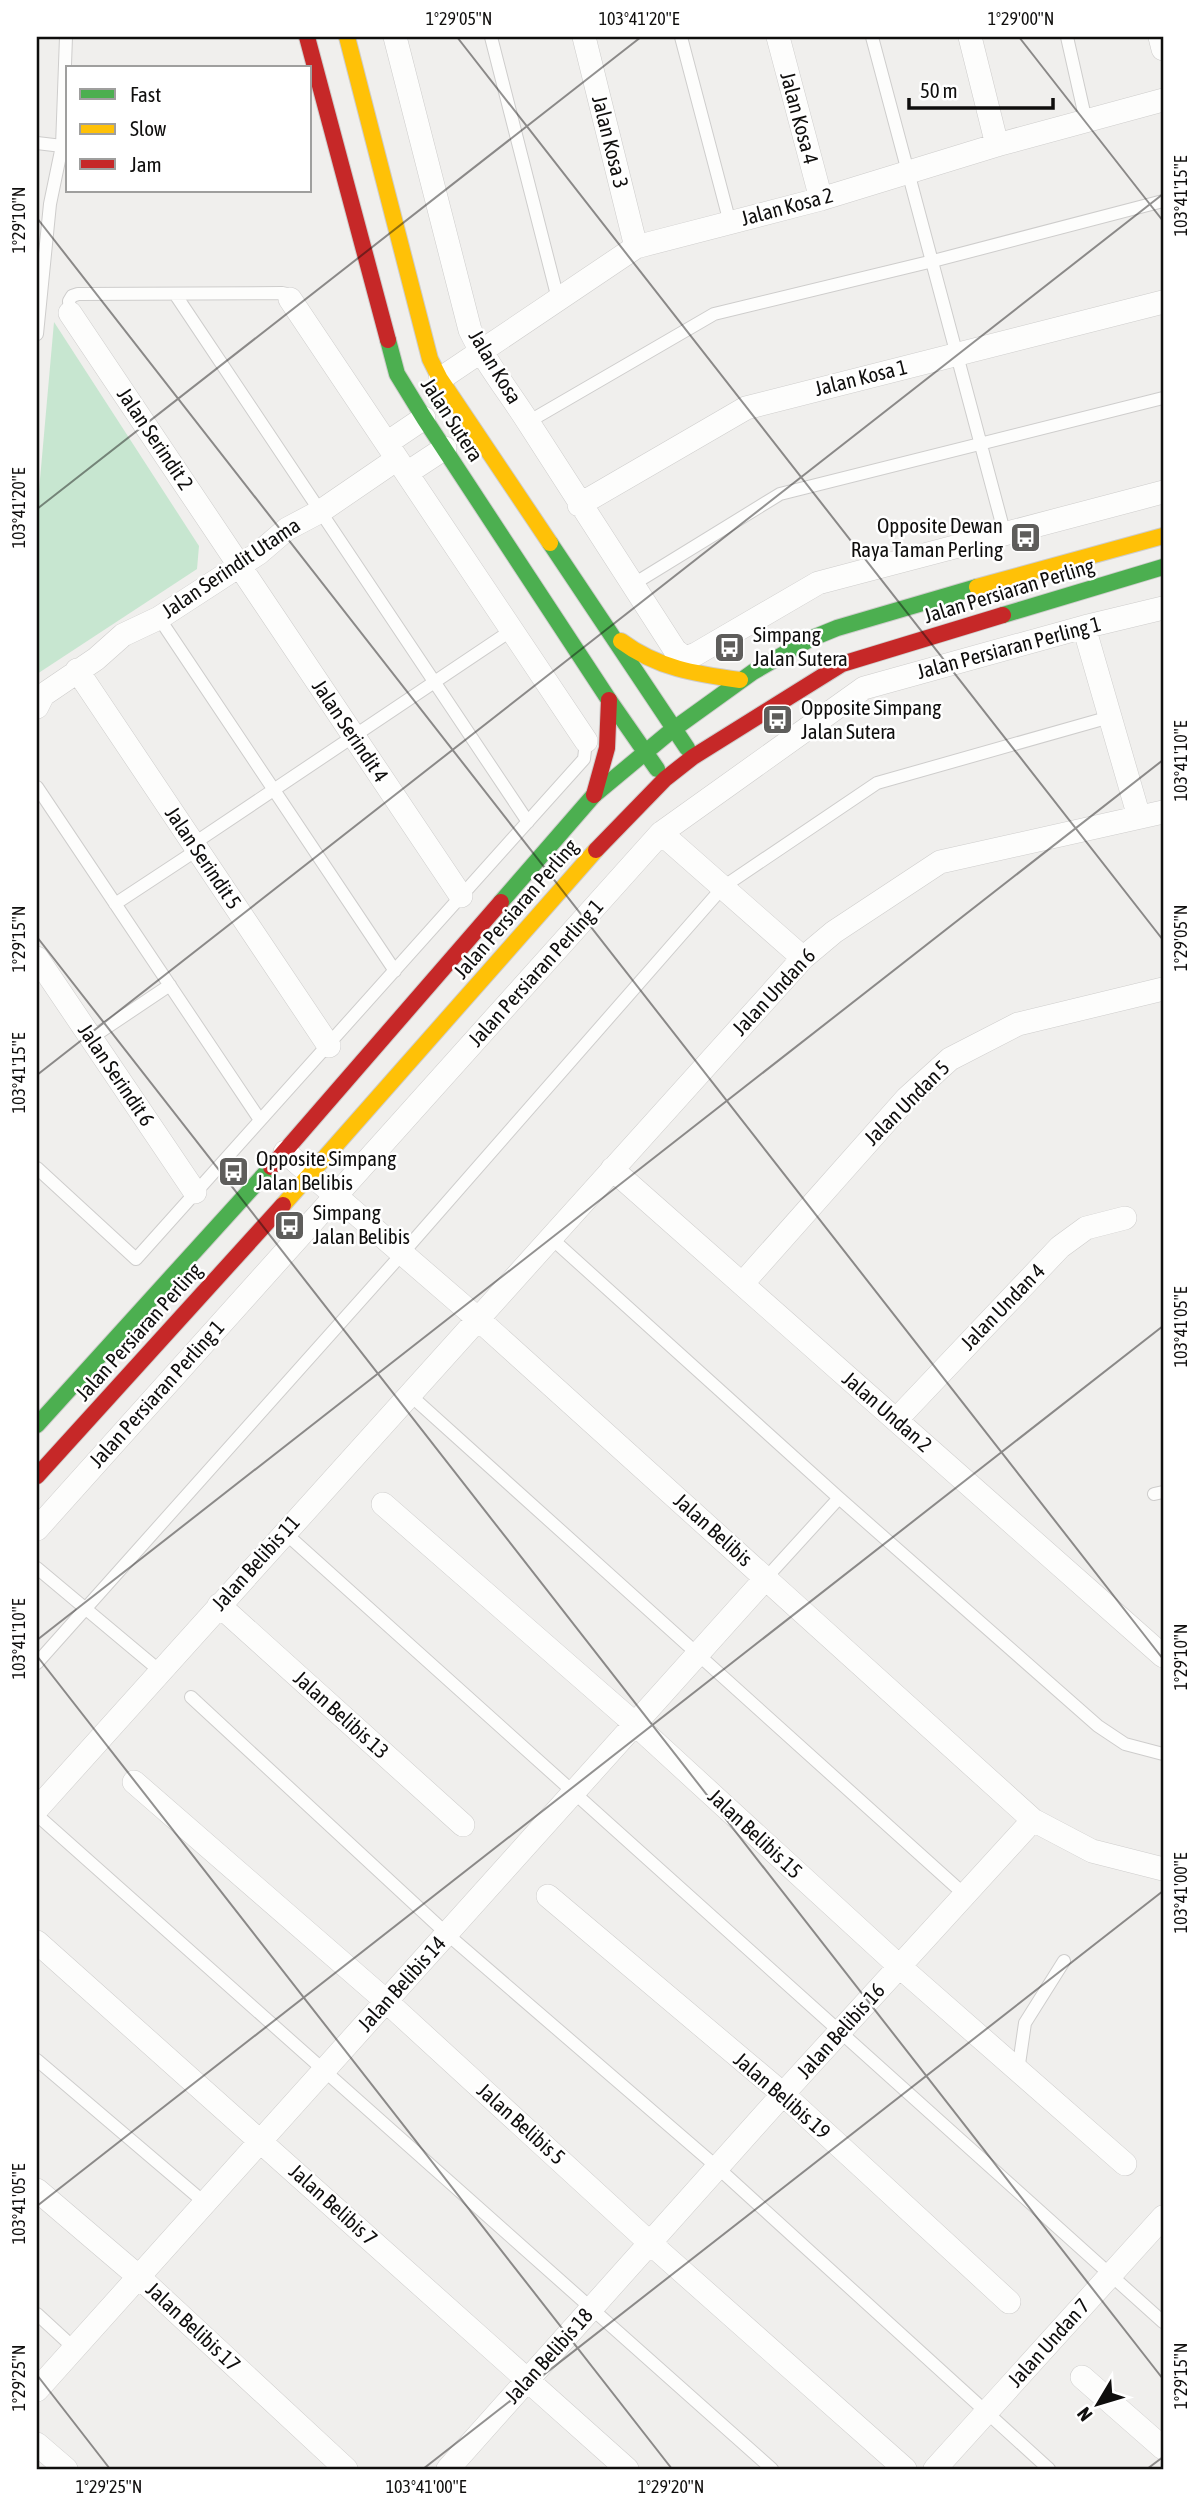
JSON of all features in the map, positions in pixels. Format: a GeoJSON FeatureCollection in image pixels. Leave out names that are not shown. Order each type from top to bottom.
{"type":"FeatureCollection","features":[{"type":"Feature","properties":{"kind":"main road","name":"Jalan Sutera"},"geometry":{"type":"LineString","coordinates":[[307,37],[397,374],[609,700],[665,779]]}},
{"type":"Feature","properties":{"kind":"main road","name":"Jalan Sutera"},"geometry":{"type":"LineString","coordinates":[[347,37],[430,359],[440,379],[693,757]]}},
{"type":"Feature","properties":{"kind":"main road","name":"Jalan Persiaran Perling"},"geometry":{"type":"LineString","coordinates":[[37,1425],[285,1152],[594,795],[646,751],[740,680],[812,638],[1037,569],[1163,536]]}},
{"type":"Feature","properties":{"kind":"main road","name":"Jalan Persiaran Perling"},"geometry":{"type":"LineString","coordinates":[[37,1476],[311,1175],[609,835],[665,779],[693,757],[842,664],[1163,568]]}},
{"type":"Feature","properties":{"kind":"main road"},"geometry":{"type":"LineString","coordinates":[[611,633],[637,655],[667,669],[740,680]]}},
{"type":"Feature","properties":{"kind":"main road"},"geometry":{"type":"LineString","coordinates":[[594,795],[607,758],[609,700]]}},
{"type":"Feature","properties":{"kind":"street","name":"Jalan Kosa"},"geometry":{"type":"LineString","coordinates":[[395,37],[470,330],[480,352],[632,585],[676,650],[685,658],[818,583],[1005,535]]}},
{"type":"Feature","properties":{"kind":"street","name":"Jalan Kosa 3"},"geometry":{"type":"LineString","coordinates":[[584,37],[636,247]]}},
{"type":"Feature","properties":{"kind":"street","name":"Jalan Kosa 4"},"geometry":{"type":"LineString","coordinates":[[778,37],[821,199]]}},
{"type":"Feature","properties":{"kind":"street"},"geometry":{"type":"LineString","coordinates":[[971,37],[997,145]]}},
{"type":"Feature","properties":{"kind":"street"},"geometry":{"type":"LineString","coordinates":[[1160,37],[1163,49]]}},
{"type":"Feature","properties":{"kind":"street","name":"Jalan Kosa 2"},"geometry":{"type":"LineString","coordinates":[[440,379],[636,247],[821,199],[997,145],[1163,100]]}},
{"type":"Feature","properties":{"kind":"street"},"geometry":{"type":"LineString","coordinates":[[290,299],[586,741]]}},
{"type":"Feature","properties":{"kind":"street","name":"Jalan Kosa 1"},"geometry":{"type":"LineString","coordinates":[[579,505],[746,408],[1163,302]]}},
{"type":"Feature","properties":{"kind":"street","name":"Jalan Serindit 2"},"geometry":{"type":"LineString","coordinates":[[70,313],[239,565]]}},
{"type":"Feature","properties":{"kind":"street"},"geometry":{"type":"LineString","coordinates":[[397,458],[424,418]]}},
{"type":"Feature","properties":{"kind":"street"},"geometry":{"type":"LineString","coordinates":[[397,458],[445,448]]}},
{"type":"Feature","properties":{"kind":"street","name":"Jalan Serindit Utama"},"geometry":{"type":"LineString","coordinates":[[37,707],[43,695],[96,659],[123,635],[159,618],[259,553],[286,529],[321,511],[397,458]]}},
{"type":"Feature","properties":{"kind":"street"},"geometry":{"type":"LineString","coordinates":[[1005,535],[1163,492]]}},
{"type":"Feature","properties":{"kind":"street","name":"Jalan Serindit 4"},"geometry":{"type":"LineString","coordinates":[[239,565],[461,896]]}},
{"type":"Feature","properties":{"kind":"street","name":"Jalan Persiaran Perling 1"},"geometry":{"type":"LineString","coordinates":[[37,1529],[661,833],[864,688],[1163,608]]}},
{"type":"Feature","properties":{"kind":"street"},"geometry":{"type":"LineString","coordinates":[[1084,627],[1139,817]]}},
{"type":"Feature","properties":{"kind":"street","name":"Jalan Serindit 5"},"geometry":{"type":"LineString","coordinates":[[77,670],[329,1046]]}},
{"type":"Feature","properties":{"kind":"street","name":"Jalan Undan 6"},"geometry":{"type":"LineString","coordinates":[[477,1318],[803,958],[834,932],[940,862],[1163,812]]}},
{"type":"Feature","properties":{"kind":"street"},"geometry":{"type":"LineString","coordinates":[[661,833],[803,958]]}},
{"type":"Feature","properties":{"kind":"street","name":"Jalan Serindit 6"},"geometry":{"type":"LineString","coordinates":[[37,958],[195,1192]]}},
{"type":"Feature","properties":{"kind":"street","name":"Jalan Undan 5"},"geometry":{"type":"LineString","coordinates":[[742,1284],[907,1098],[950,1059],[1018,1024],[1163,989]]}},
{"type":"Feature","properties":{"kind":"street","name":"Jalan Belibis"},"geometry":{"type":"LineString","coordinates":[[285,1152],[477,1318],[1033,1820],[1092,1851],[1163,1869]]}},
{"type":"Feature","properties":{"kind":"street","name":"Jalan Undan 2"},"geometry":{"type":"LineString","coordinates":[[612,1169],[1163,1655]]}},
{"type":"Feature","properties":{"kind":"street","name":"Jalan Undan 4"},"geometry":{"type":"LineString","coordinates":[[896,1420],[1060,1247],[1086,1228],[1125,1218]]}},
{"type":"Feature","properties":{"kind":"street","name":"Jalan Belibis 11"},"geometry":{"type":"LineString","coordinates":[[37,1809],[477,1318]]}},
{"type":"Feature","properties":{"kind":"street","name":"Jalan Belibis 15"},"geometry":{"type":"LineString","coordinates":[[383,1504],[635,1724],[899,1966],[1125,2164]]}},
{"type":"Feature","properties":{"kind":"street","name":"Jalan Belibis 14"},"geometry":{"type":"LineString","coordinates":[[37,2390],[766,1577]]}},
{"type":"Feature","properties":{"kind":"street","name":"Jalan Belibis 13"},"geometry":{"type":"LineString","coordinates":[[219,1605],[463,1825]]}},
{"type":"Feature","properties":{"kind":"street","name":"Jalan Belibis 5"},"geometry":{"type":"LineString","coordinates":[[134,1782],[386,2001],[650,2243],[905,2469]]}},
{"type":"Feature","properties":{"kind":"street","name":"Jalan Belibis 16"},"geometry":{"type":"LineString","coordinates":[[650,2243],[1033,1820]]}},
{"type":"Feature","properties":{"kind":"street","name":"Jalan Belibis 19"},"geometry":{"type":"LineString","coordinates":[[548,1896],[783,2094],[1009,2302]]}},
{"type":"Feature","properties":{"kind":"street","name":"Jalan Belibis 7"},"geometry":{"type":"LineString","coordinates":[[37,1942],[627,2469]]}},
{"type":"Feature","properties":{"kind":"street","name":"Jalan Belibis 17"},"geometry":{"type":"LineString","coordinates":[[37,2190],[139,2277],[346,2469]]}},
{"type":"Feature","properties":{"kind":"street","name":"Jalan Undan 7"},"geometry":{"type":"LineString","coordinates":[[935,2469],[1163,2217]]}},
{"type":"Feature","properties":{"kind":"street","name":"Jalan Belibis 18"},"geometry":{"type":"LineString","coordinates":[[448,2469],[650,2243]]}},
{"type":"Feature","properties":{"kind":"street"},"geometry":{"type":"LineString","coordinates":[[1082,2377],[1163,2448]]}},
{"type":"Feature","properties":{"kind":"street"},"geometry":{"type":"LineString","coordinates":[[37,2444],[66,2469]]}},
{"type":"Feature","properties":{"kind":"lane"},"geometry":{"type":"LineString","coordinates":[[37,334],[41,239],[62,146],[66,37]]}},
{"type":"Feature","properties":{"kind":"lane"},"geometry":{"type":"LineString","coordinates":[[491,37],[558,299]]}},
{"type":"Feature","properties":{"kind":"lane"},"geometry":{"type":"LineString","coordinates":[[681,37],[730,223]]}},
{"type":"Feature","properties":{"kind":"lane"},"geometry":{"type":"LineString","coordinates":[[872,37],[1005,535]]}},
{"type":"Feature","properties":{"kind":"lane"},"geometry":{"type":"LineString","coordinates":[[1068,37],[1086,121]]}},
{"type":"Feature","properties":{"kind":"lane"},"geometry":{"type":"LineString","coordinates":[[37,144],[62,146]]}},
{"type":"Feature","properties":{"kind":"lane"},"geometry":{"type":"LineString","coordinates":[[528,422],[715,314],[1163,201]]}},
{"type":"Feature","properties":{"kind":"lane"},"geometry":{"type":"LineString","coordinates":[[70,313],[69,301],[72,296],[78,295],[282,293],[287,294],[290,299]]}},
{"type":"Feature","properties":{"kind":"lane"},"geometry":{"type":"LineString","coordinates":[[175,294],[528,822]]}},
{"type":"Feature","properties":{"kind":"lane"},"geometry":{"type":"LineString","coordinates":[[632,585],[780,494],[1163,398]]}},
{"type":"Feature","properties":{"kind":"lane"},"geometry":{"type":"LineString","coordinates":[[159,618],[395,971]]}},
{"type":"Feature","properties":{"kind":"lane"},"geometry":{"type":"LineString","coordinates":[[116,904],[274,790],[512,631]]}},
{"type":"Feature","properties":{"kind":"lane"},"geometry":{"type":"LineString","coordinates":[[37,1663],[401,1255],[723,887],[877,783],[1110,716]]}},
{"type":"Feature","properties":{"kind":"lane"},"geometry":{"type":"LineString","coordinates":[[37,1168],[136,1259],[584,759],[586,741]]}},
{"type":"Feature","properties":{"kind":"lane"},"geometry":{"type":"LineString","coordinates":[[37,787],[260,1120]]}},
{"type":"Feature","properties":{"kind":"lane"},"geometry":{"type":"LineString","coordinates":[[91,1038],[170,985]]}},
{"type":"Feature","properties":{"kind":"lane"},"geometry":{"type":"LineString","coordinates":[[550,1237],[1098,1727],[1125,1744],[1163,1754]]}},
{"type":"Feature","properties":{"kind":"lane"},"geometry":{"type":"LineString","coordinates":[[409,1394],[965,1895]]}},
{"type":"Feature","properties":{"kind":"lane"},"geometry":{"type":"LineString","coordinates":[[766,1577],[839,1497]]}},
{"type":"Feature","properties":{"kind":"lane"},"geometry":{"type":"LineString","coordinates":[[284,1532],[1163,2322]]}},
{"type":"Feature","properties":{"kind":"lane"},"geometry":{"type":"LineString","coordinates":[[37,1568],[160,1671]]}},
{"type":"Feature","properties":{"kind":"lane"},"geometry":{"type":"LineString","coordinates":[[191,1697],[447,1934],[718,2168],[1049,2469]]}},
{"type":"Feature","properties":{"kind":"lane"},"geometry":{"type":"LineString","coordinates":[[37,1815],[772,2469]]}},
{"type":"Feature","properties":{"kind":"lane"},"geometry":{"type":"LineString","coordinates":[[1018,2071],[1025,2024],[1065,1961]]}},
{"type":"Feature","properties":{"kind":"lane"},"geometry":{"type":"LineString","coordinates":[[37,2060],[205,2203]]}},
{"type":"Feature","properties":{"kind":"lane"},"geometry":{"type":"LineString","coordinates":[[37,2314],[75,2348]]}},
{"type":"Feature","properties":{"kind":"green space"},"geometry":{"type":"Polygon","coordinates":[[[54,322],[199,546],[197,569],[37,674],[37,513],[54,322]]]}},
{"type":"Feature","properties":{"kind":"traffic: fast"},"geometry":{"type":"LineString","coordinates":[[388,340],[397,374],[424,418],[657,769]]}},
{"type":"Feature","properties":{"kind":"traffic: fast"},"geometry":{"type":"LineString","coordinates":[[550,543],[687,748]]}},
{"type":"Feature","properties":{"kind":"traffic: fast"},"geometry":{"type":"LineString","coordinates":[[1003,615],[1163,567]]}},
{"type":"Feature","properties":{"kind":"traffic: fast"},"geometry":{"type":"LineString","coordinates":[[501,902],[594,795],[671,731],[753,672],[810,639],[837,628],[977,587]]}},
{"type":"Feature","properties":{"kind":"traffic: fast"},"geometry":{"type":"LineString","coordinates":[[37,1425],[271,1167]]}},
{"type":"Feature","properties":{"kind":"traffic: slow"},"geometry":{"type":"LineString","coordinates":[[347,37],[430,359],[440,379],[550,543]]}},
{"type":"Feature","properties":{"kind":"traffic: slow"},"geometry":{"type":"LineString","coordinates":[[977,587],[1163,536]]}},
{"type":"Feature","properties":{"kind":"traffic: slow"},"geometry":{"type":"LineString","coordinates":[[621,641],[663,664],[740,680]]}},
{"type":"Feature","properties":{"kind":"traffic: slow"},"geometry":{"type":"LineString","coordinates":[[283,1205],[596,850]]}},
{"type":"Feature","properties":{"kind":"traffic: jam"},"geometry":{"type":"LineString","coordinates":[[307,37],[388,340]]}},
{"type":"Feature","properties":{"kind":"traffic: jam"},"geometry":{"type":"LineString","coordinates":[[596,850],[665,779],[693,757],[842,664],[1003,615]]}},
{"type":"Feature","properties":{"kind":"traffic: jam"},"geometry":{"type":"LineString","coordinates":[[594,795],[607,748],[609,700]]}},
{"type":"Feature","properties":{"kind":"traffic: jam"},"geometry":{"type":"LineString","coordinates":[[271,1167],[501,902]]}},
{"type":"Feature","properties":{"kind":"traffic: jam"},"geometry":{"type":"LineString","coordinates":[[37,1476],[283,1205]]}},
{"type":"Feature","properties":{"kind":"place","name":"Opposite Dewan Raya Taman Perling"},"geometry":{"type":"Point","coordinates":[1026,538]}},
{"type":"Feature","properties":{"kind":"place","name":"Simpang Jalan Sutera"},"geometry":{"type":"Point","coordinates":[730,647]}},
{"type":"Feature","properties":{"kind":"place","name":"Opposite Simpang Jalan Sutera"},"geometry":{"type":"Point","coordinates":[778,720]}},
{"type":"Feature","properties":{"kind":"place","name":"Opposite Simpang Jalan Belibis"},"geometry":{"type":"Point","coordinates":[233,1171]}},
{"type":"Feature","properties":{"kind":"place","name":"Simpang Jalan Belibis"},"geometry":{"type":"Point","coordinates":[290,1225]}}]}
